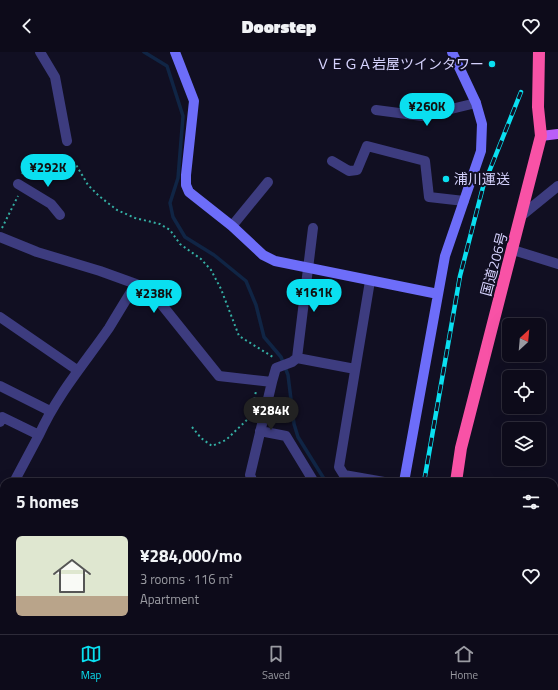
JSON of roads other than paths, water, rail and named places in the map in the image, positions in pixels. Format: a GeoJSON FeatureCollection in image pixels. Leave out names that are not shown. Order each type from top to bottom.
{"type":"FeatureCollection","features":[{"type":"Feature","properties":{"kind":"highway","name":"国道206号"},"geometry":{"type":"LineString","coordinates":[[457,478],[461,448],[541,136],[538,101],[539,52]]}},
{"type":"Feature","properties":{"kind":"main road"},"geometry":{"type":"LineString","coordinates":[[541,136],[558,134]]}},
{"type":"Feature","properties":{"kind":"street"},"geometry":{"type":"LineString","coordinates":[[40,52],[55,78],[67,141]]}},
{"type":"Feature","properties":{"kind":"street"},"geometry":{"type":"LineString","coordinates":[[175,52],[194,101],[186,185],[190,192],[232,226],[263,255],[280,263],[438,294]]}},
{"type":"Feature","properties":{"kind":"street"},"geometry":{"type":"LineString","coordinates":[[405,478],[445,256],[481,151],[482,124],[476,103],[452,52]]}},
{"type":"Feature","properties":{"kind":"street"},"geometry":{"type":"LineString","coordinates":[[535,52],[538,101]]}},
{"type":"Feature","properties":{"kind":"street"},"geometry":{"type":"LineString","coordinates":[[376,110],[422,116],[476,103]]}},
{"type":"Feature","properties":{"kind":"street"},"geometry":{"type":"LineString","coordinates":[[332,161],[349,171],[357,170],[367,146],[425,161],[429,197],[464,201]]}},
{"type":"Feature","properties":{"kind":"street"},"geometry":{"type":"LineString","coordinates":[[232,226],[268,182]]}},
{"type":"Feature","properties":{"kind":"street"},"geometry":{"type":"LineString","coordinates":[[21,185],[51,204],[60,215]]}},
{"type":"Feature","properties":{"kind":"street"},"geometry":{"type":"LineString","coordinates":[[521,216],[558,186]]}},
{"type":"Feature","properties":{"kind":"street"},"geometry":{"type":"LineString","coordinates":[[294,360],[313,228]]}},
{"type":"Feature","properties":{"kind":"street"},"geometry":{"type":"LineString","coordinates":[[0,237],[37,252],[136,284],[158,300],[219,376],[272,382]]}},
{"type":"Feature","properties":{"kind":"street"},"geometry":{"type":"LineString","coordinates":[[513,250],[558,264]]}},
{"type":"Feature","properties":{"kind":"street"},"geometry":{"type":"LineString","coordinates":[[361,478],[344,475],[339,467],[370,281]]}},
{"type":"Feature","properties":{"kind":"street"},"geometry":{"type":"LineString","coordinates":[[16,478],[50,411],[77,370],[108,328],[136,284]]}},
{"type":"Feature","properties":{"kind":"street"},"geometry":{"type":"LineString","coordinates":[[0,317],[77,370]]}},
{"type":"Feature","properties":{"kind":"street"},"geometry":{"type":"LineString","coordinates":[[251,478],[250,475],[272,382],[278,368],[294,360],[355,369]]}},
{"type":"Feature","properties":{"kind":"street"},"geometry":{"type":"LineString","coordinates":[[0,386],[50,411]]}},
{"type":"Feature","properties":{"kind":"street"},"geometry":{"type":"LineString","coordinates":[[0,422],[2,418],[39,435]]}},
{"type":"Feature","properties":{"kind":"street"},"geometry":{"type":"LineString","coordinates":[[260,431],[286,436],[312,478]]}},
{"type":"Feature","properties":{"kind":"waterway"},"geometry":{"type":"LineString","coordinates":[[144,52],[167,66],[183,116],[178,178],[170,203],[173,217],[185,237],[214,255],[246,281],[256,305],[264,337],[281,357],[288,375],[294,424],[298,437],[324,478]]}},
{"type":"Feature","properties":{"kind":"railway"},"geometry":{"type":"LineString","coordinates":[[425,478],[460,276],[483,187],[521,92]]}},
{"type":"Feature","properties":{"kind":"place","name":"ＶＥＧＡ岩屋ツインタワー"},"geometry":{"type":"Point","coordinates":[492,64]}},
{"type":"Feature","properties":{"kind":"place","name":"浦川運送"},"geometry":{"type":"Point","coordinates":[446,179]}}]}
